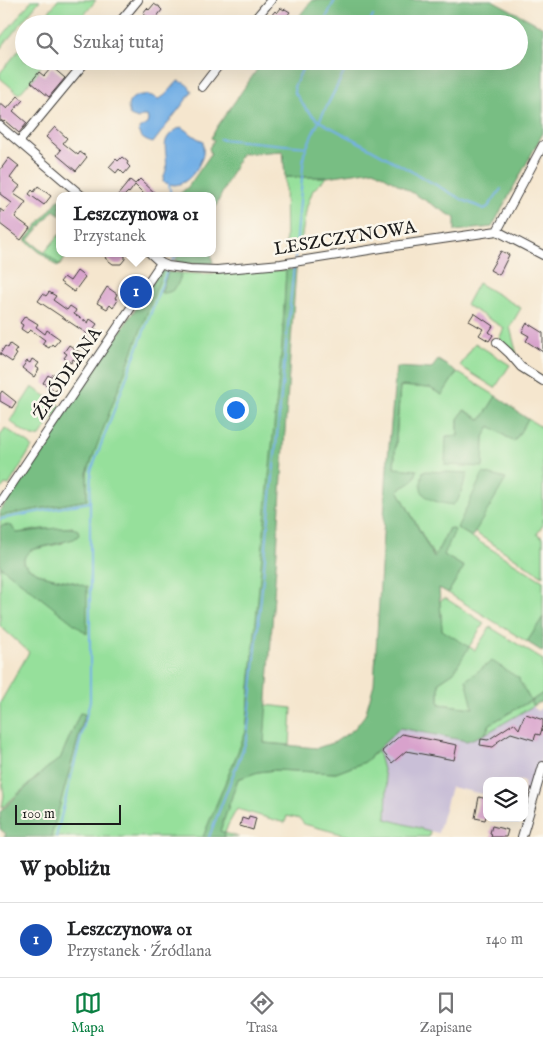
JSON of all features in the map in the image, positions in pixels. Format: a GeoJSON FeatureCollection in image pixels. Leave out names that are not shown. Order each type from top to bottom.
{"type":"FeatureCollection","features":[{"type":"Feature","properties":{"kind":"street"},"geometry":{"type":"LineString","coordinates":[[126,15],[138,0]]}},
{"type":"Feature","properties":{"kind":"street"},"geometry":{"type":"LineString","coordinates":[[259,15],[271,0]]}},
{"type":"Feature","properties":{"kind":"street"},"geometry":{"type":"LineString","coordinates":[[19,142],[79,70]]}},
{"type":"Feature","properties":{"kind":"street"},"geometry":{"type":"LineString","coordinates":[[202,87],[215,70]]}},
{"type":"Feature","properties":{"kind":"street"},"geometry":{"type":"LineString","coordinates":[[0,126],[77,192]]}},
{"type":"Feature","properties":{"kind":"street"},"geometry":{"type":"LineString","coordinates":[[543,145],[497,231],[543,255]]}},
{"type":"Feature","properties":{"kind":"street","name":"LESZCZYNOWA"},"geometry":{"type":"LineString","coordinates":[[154,257],[168,266],[190,270],[217,270],[303,261],[497,231]]}},
{"type":"Feature","properties":{"kind":"street","name":"ŹRÓDLANA"},"geometry":{"type":"LineString","coordinates":[[0,502],[161,263]]}},
{"type":"Feature","properties":{"kind":"street"},"geometry":{"type":"LineString","coordinates":[[497,342],[510,353],[521,367],[543,381]]}},
{"type":"Feature","properties":{"kind":"street"},"geometry":{"type":"LineString","coordinates":[[522,837],[543,766]]}},
{"type":"Feature","properties":{"kind":"shaded area"},"geometry":{"type":"Polygon","coordinates":[[[533,706],[537,711],[543,707],[543,754],[531,793],[528,795],[528,777],[483,777],[483,794],[451,787],[438,833],[386,820],[387,786],[378,750],[400,728],[467,741],[485,734],[533,706]]]}},
{"type":"Feature","properties":{"kind":"green space"},"geometry":{"type":"Polygon","coordinates":[[[32,0],[40,0],[28,15],[20,15],[32,0]]]}},
{"type":"Feature","properties":{"kind":"green space"},"geometry":{"type":"Polygon","coordinates":[[[58,0],[96,0],[84,15],[46,15],[58,0]]]}},
{"type":"Feature","properties":{"kind":"green space"},"geometry":{"type":"Polygon","coordinates":[[[312,0],[492,0],[520,15],[300,15],[312,0]]]}},
{"type":"Feature","properties":{"kind":"green space"},"geometry":{"type":"Polygon","coordinates":[[[528,19],[543,27],[543,133],[492,227],[455,231],[455,218],[374,170],[327,177],[285,177],[283,151],[241,154],[216,206],[216,192],[182,192],[188,187],[211,154],[209,148],[214,140],[211,138],[257,70],[528,70],[528,19]]]}},
{"type":"Feature","properties":{"kind":"green space"},"geometry":{"type":"Polygon","coordinates":[[[15,21],[15,31],[0,49],[0,39],[15,21]]]}},
{"type":"Feature","properties":{"kind":"green space"},"geometry":{"type":"Polygon","coordinates":[[[15,55],[15,70],[38,70],[39,72],[19,94],[0,78],[0,73],[15,55]]]}},
{"type":"Feature","properties":{"kind":"green space"},"geometry":{"type":"Polygon","coordinates":[[[285,177],[327,177],[313,190],[307,206],[299,252],[286,255],[285,177]]]}},
{"type":"Feature","properties":{"kind":"green space"},"geometry":{"type":"Polygon","coordinates":[[[56,203],[56,212],[54,210],[29,240],[60,265],[58,267],[25,240],[56,203]]]}},
{"type":"Feature","properties":{"kind":"green space"},"geometry":{"type":"Polygon","coordinates":[[[56,239],[56,257],[66,257],[60,265],[44,253],[56,239]]]}},
{"type":"Feature","properties":{"kind":"green space"},"geometry":{"type":"Polygon","coordinates":[[[178,257],[212,257],[213,263],[189,264],[175,261],[178,257]]]}},
{"type":"Feature","properties":{"kind":"green space"},"geometry":{"type":"Polygon","coordinates":[[[296,269],[264,743],[317,748],[335,742],[354,729],[365,715],[374,684],[387,468],[396,367],[431,369],[438,360],[457,372],[442,395],[430,388],[400,386],[394,468],[417,470],[413,480],[398,490],[434,558],[449,528],[455,530],[444,555],[464,567],[448,593],[439,588],[442,630],[469,647],[454,672],[439,682],[439,704],[473,708],[466,680],[492,661],[520,679],[531,701],[543,693],[543,701],[533,706],[530,701],[490,724],[485,734],[467,741],[400,728],[365,762],[336,773],[275,770],[258,772],[238,779],[220,831],[225,833],[224,837],[203,837],[246,732],[282,346],[286,270],[296,269]]]}},
{"type":"Feature","properties":{"kind":"green space"},"geometry":{"type":"Polygon","coordinates":[[[286,270],[282,346],[246,732],[203,837],[51,837],[85,715],[80,713],[60,759],[47,768],[2,808],[4,795],[0,767],[0,703],[29,652],[0,626],[0,566],[87,633],[78,583],[42,574],[23,563],[25,556],[31,550],[63,543],[73,527],[17,533],[5,525],[0,527],[0,516],[87,500],[87,473],[163,271],[168,272],[161,292],[180,279],[181,273],[204,274],[286,270]]]}},
{"type":"Feature","properties":{"kind":"green space"},"geometry":{"type":"Polygon","coordinates":[[[159,271],[163,271],[87,473],[87,500],[0,516],[0,511],[159,271]]]}},
{"type":"Feature","properties":{"kind":"green space"},"geometry":{"type":"Polygon","coordinates":[[[168,272],[181,273],[179,281],[173,290],[161,293],[168,272]]]}},
{"type":"Feature","properties":{"kind":"green space"},"geometry":{"type":"Polygon","coordinates":[[[478,283],[521,308],[510,327],[517,355],[499,339],[504,328],[466,305],[478,283]]]}},
{"type":"Feature","properties":{"kind":"green space"},"geometry":{"type":"Polygon","coordinates":[[[475,343],[510,365],[495,388],[460,366],[475,343]]]}},
{"type":"Feature","properties":{"kind":"green space"},"geometry":{"type":"Polygon","coordinates":[[[457,372],[496,396],[481,420],[465,410],[458,419],[458,436],[447,436],[483,467],[484,437],[490,426],[514,442],[528,419],[543,428],[543,525],[537,534],[543,538],[543,576],[474,532],[505,478],[457,528],[543,581],[543,617],[527,642],[448,593],[464,567],[444,555],[449,528],[435,558],[398,490],[412,482],[394,469],[400,386],[430,388],[442,395],[457,372]]]}},
{"type":"Feature","properties":{"kind":"green space"},"geometry":{"type":"Polygon","coordinates":[[[32,387],[61,406],[40,436],[28,434],[10,421],[32,387]]]}},
{"type":"Feature","properties":{"kind":"green space"},"geometry":{"type":"Polygon","coordinates":[[[496,396],[528,419],[514,442],[490,426],[484,437],[483,467],[445,465],[446,436],[458,436],[458,419],[464,410],[481,420],[496,396]]]}},
{"type":"Feature","properties":{"kind":"green space"},"geometry":{"type":"Polygon","coordinates":[[[5,428],[32,447],[9,485],[5,484],[0,491],[0,436],[5,428]]]}},
{"type":"Feature","properties":{"kind":"green space"},"geometry":{"type":"Polygon","coordinates":[[[423,471],[468,473],[458,500],[453,505],[434,501],[425,496],[421,488],[423,471]]]}},
{"type":"Feature","properties":{"kind":"green space"},"geometry":{"type":"Polygon","coordinates":[[[483,473],[506,479],[472,537],[457,528],[483,473]]]}},
{"type":"Feature","properties":{"kind":"green space"},"geometry":{"type":"Polygon","coordinates":[[[5,525],[12,526],[17,533],[58,528],[78,530],[79,535],[74,539],[31,550],[25,556],[23,563],[30,569],[45,576],[87,587],[87,634],[0,566],[0,527],[5,525]]]}},
{"type":"Feature","properties":{"kind":"green space"},"geometry":{"type":"Polygon","coordinates":[[[445,598],[484,623],[469,647],[475,650],[490,627],[543,660],[543,693],[531,701],[533,706],[485,734],[490,724],[530,701],[519,679],[473,708],[439,704],[439,682],[454,672],[442,630],[440,601],[445,598]]]}},
{"type":"Feature","properties":{"kind":"green space"},"geometry":{"type":"Polygon","coordinates":[[[543,617],[543,652],[527,642],[543,617]]]}},
{"type":"Feature","properties":{"kind":"green space"},"geometry":{"type":"Polygon","coordinates":[[[266,705],[292,708],[290,745],[264,743],[266,705]]]}},
{"type":"Feature","properties":{"kind":"green space"},"geometry":{"type":"Polygon","coordinates":[[[80,713],[85,714],[51,837],[4,837],[6,834],[0,829],[0,812],[47,768],[60,759],[80,713]]]}},
{"type":"Feature","properties":{"kind":"green space"},"geometry":{"type":"Polygon","coordinates":[[[378,750],[387,786],[386,819],[430,831],[429,837],[353,837],[304,824],[300,819],[287,816],[285,823],[237,809],[225,833],[220,831],[238,779],[258,772],[275,770],[336,773],[365,762],[378,750]]]}},
{"type":"Feature","properties":{"kind":"green space"},"geometry":{"type":"Polygon","coordinates":[[[225,833],[239,837],[224,837],[225,833]]]}},
{"type":"Feature","properties":{"kind":"water"},"geometry":{"type":"Polygon","coordinates":[[[178,81],[187,85],[192,92],[153,143],[146,140],[138,131],[147,124],[147,116],[142,116],[138,119],[130,116],[129,103],[134,97],[142,95],[161,98],[178,81]]]}},
{"type":"Feature","properties":{"kind":"water"},"geometry":{"type":"Polygon","coordinates":[[[181,127],[203,142],[203,154],[198,167],[192,175],[184,182],[174,185],[163,182],[166,170],[165,146],[169,136],[181,127]]]}},
{"type":"Feature","properties":{"kind":"building"},"geometry":{"type":"Polygon","coordinates":[[[154,4],[162,10],[158,15],[145,15],[143,13],[147,8],[149,10],[154,4]]]}},
{"type":"Feature","properties":{"kind":"building"},"geometry":{"type":"Polygon","coordinates":[[[281,8],[290,12],[288,15],[272,15],[275,11],[277,13],[281,8]]]}},
{"type":"Feature","properties":{"kind":"building"},"geometry":{"type":"Polygon","coordinates":[[[49,70],[56,70],[65,78],[49,97],[31,82],[39,72],[44,76],[49,70]]]}},
{"type":"Feature","properties":{"kind":"building"},"geometry":{"type":"Polygon","coordinates":[[[18,96],[23,100],[13,111],[27,123],[19,133],[5,121],[0,120],[0,103],[7,109],[18,96]]]}},
{"type":"Feature","properties":{"kind":"building"},"geometry":{"type":"Polygon","coordinates":[[[55,127],[67,138],[63,143],[78,155],[80,152],[87,157],[76,171],[57,155],[61,150],[46,137],[55,127]]]}},
{"type":"Feature","properties":{"kind":"building"},"geometry":{"type":"Polygon","coordinates":[[[122,157],[128,162],[127,164],[130,167],[124,174],[119,169],[116,173],[109,167],[116,159],[118,161],[122,157]]]}},
{"type":"Feature","properties":{"kind":"building"},"geometry":{"type":"Polygon","coordinates":[[[9,158],[19,166],[10,178],[20,186],[14,194],[26,202],[15,217],[30,228],[21,240],[0,224],[0,209],[4,212],[12,203],[0,194],[0,170],[9,158]]]}},
{"type":"Feature","properties":{"kind":"building"},"geometry":{"type":"Polygon","coordinates":[[[140,179],[154,192],[142,192],[135,185],[130,192],[120,192],[130,180],[135,184],[140,179]]]}},
{"type":"Feature","properties":{"kind":"building"},"geometry":{"type":"Polygon","coordinates":[[[38,186],[51,196],[44,205],[29,194],[32,190],[34,192],[38,186]]]}},
{"type":"Feature","properties":{"kind":"building"},"geometry":{"type":"Polygon","coordinates":[[[501,251],[509,255],[499,275],[490,270],[501,251]]]}},
{"type":"Feature","properties":{"kind":"building"},"geometry":{"type":"Polygon","coordinates":[[[125,257],[125,259],[121,264],[113,264],[105,258],[125,257]]]}},
{"type":"Feature","properties":{"kind":"building"},"geometry":{"type":"Polygon","coordinates":[[[77,271],[85,277],[74,292],[60,282],[64,277],[70,281],[77,271]]]}},
{"type":"Feature","properties":{"kind":"building"},"geometry":{"type":"Polygon","coordinates":[[[107,287],[117,294],[115,298],[118,300],[113,308],[110,305],[107,309],[97,303],[107,287]]]}},
{"type":"Feature","properties":{"kind":"building"},"geometry":{"type":"Polygon","coordinates":[[[49,292],[56,296],[53,300],[67,310],[70,306],[76,310],[74,314],[88,323],[90,319],[97,324],[94,328],[97,330],[92,337],[38,301],[43,294],[46,296],[49,292]]]}},
{"type":"Feature","properties":{"kind":"building"},"geometry":{"type":"Polygon","coordinates":[[[474,313],[493,326],[489,332],[493,335],[489,341],[479,335],[483,329],[469,321],[474,313]]]}},
{"type":"Feature","properties":{"kind":"building"},"geometry":{"type":"Polygon","coordinates":[[[25,316],[38,324],[36,327],[45,334],[47,330],[60,339],[54,346],[52,344],[49,348],[42,344],[45,340],[34,332],[30,330],[27,333],[21,329],[23,325],[20,323],[25,316]]]}},
{"type":"Feature","properties":{"kind":"building"},"geometry":{"type":"Polygon","coordinates":[[[527,323],[543,333],[543,352],[526,341],[529,336],[522,332],[527,323]]]}},
{"type":"Feature","properties":{"kind":"building"},"geometry":{"type":"Polygon","coordinates":[[[10,344],[17,349],[14,353],[17,354],[12,362],[0,354],[5,346],[8,348],[10,344]]]}},
{"type":"Feature","properties":{"kind":"building"},"geometry":{"type":"Polygon","coordinates":[[[69,345],[81,353],[76,361],[73,359],[71,363],[64,358],[67,354],[64,352],[69,345]]]}},
{"type":"Feature","properties":{"kind":"building"},"geometry":{"type":"Polygon","coordinates":[[[32,359],[39,363],[36,367],[39,369],[34,377],[22,368],[27,361],[30,363],[32,359]]]}},
{"type":"Feature","properties":{"kind":"building"},"geometry":{"type":"Polygon","coordinates":[[[54,373],[61,378],[58,382],[61,384],[56,391],[43,383],[48,375],[51,377],[54,373]]]}},
{"type":"Feature","properties":{"kind":"building"},"geometry":{"type":"Polygon","coordinates":[[[2,391],[16,402],[12,408],[0,401],[2,391]]]}},
{"type":"Feature","properties":{"kind":"building"},"geometry":{"type":"Polygon","coordinates":[[[526,714],[543,720],[540,735],[536,734],[534,740],[511,733],[493,747],[480,745],[481,739],[488,740],[514,723],[519,729],[526,714]]]}},
{"type":"Feature","properties":{"kind":"building"},"geometry":{"type":"Polygon","coordinates":[[[402,734],[457,745],[454,760],[406,751],[392,763],[382,751],[402,734]]]}},
{"type":"Feature","properties":{"kind":"building"},"geometry":{"type":"Polygon","coordinates":[[[479,797],[483,798],[483,820],[475,818],[479,797]]]}},
{"type":"Feature","properties":{"kind":"building"},"geometry":{"type":"Polygon","coordinates":[[[249,816],[256,818],[253,830],[240,826],[242,818],[248,820],[249,816]]]}},
{"type":"Feature","properties":{"kind":"building"},"geometry":{"type":"Polygon","coordinates":[[[492,826],[508,830],[506,837],[491,837],[492,826]]]}},
{"type":"Feature","properties":{"kind":"waterway"},"geometry":{"type":"LineString","coordinates":[[328,15],[335,0]]}},
{"type":"Feature","properties":{"kind":"waterway"},"geometry":{"type":"LineString","coordinates":[[302,70],[294,87],[295,93],[306,109],[319,121],[463,200],[484,209],[488,207],[501,189]]}},
{"type":"Feature","properties":{"kind":"waterway"},"geometry":{"type":"LineString","coordinates":[[295,260],[304,154],[345,70]]}},
{"type":"Feature","properties":{"kind":"waterway"},"geometry":{"type":"LineString","coordinates":[[220,139],[307,147]]}},
{"type":"Feature","properties":{"kind":"waterway"},"geometry":{"type":"LineString","coordinates":[[169,184],[170,192]]}},
{"type":"Feature","properties":{"kind":"waterway"},"geometry":{"type":"LineString","coordinates":[[172,261],[175,257]]}},
{"type":"Feature","properties":{"kind":"waterway"},"geometry":{"type":"LineString","coordinates":[[209,837],[247,739],[294,265]]}},
{"type":"Feature","properties":{"kind":"waterway"},"geometry":{"type":"LineString","coordinates":[[56,837],[90,701],[91,471],[166,273]]}},
{"type":"Feature","properties":{"kind":"waterway"},"geometry":{"type":"LineString","coordinates":[[0,519],[90,502]]}},
{"type":"Feature","properties":{"kind":"place","name":"Leszczynowa 01"},"geometry":{"type":"Point","coordinates":[136,292]}}]}
